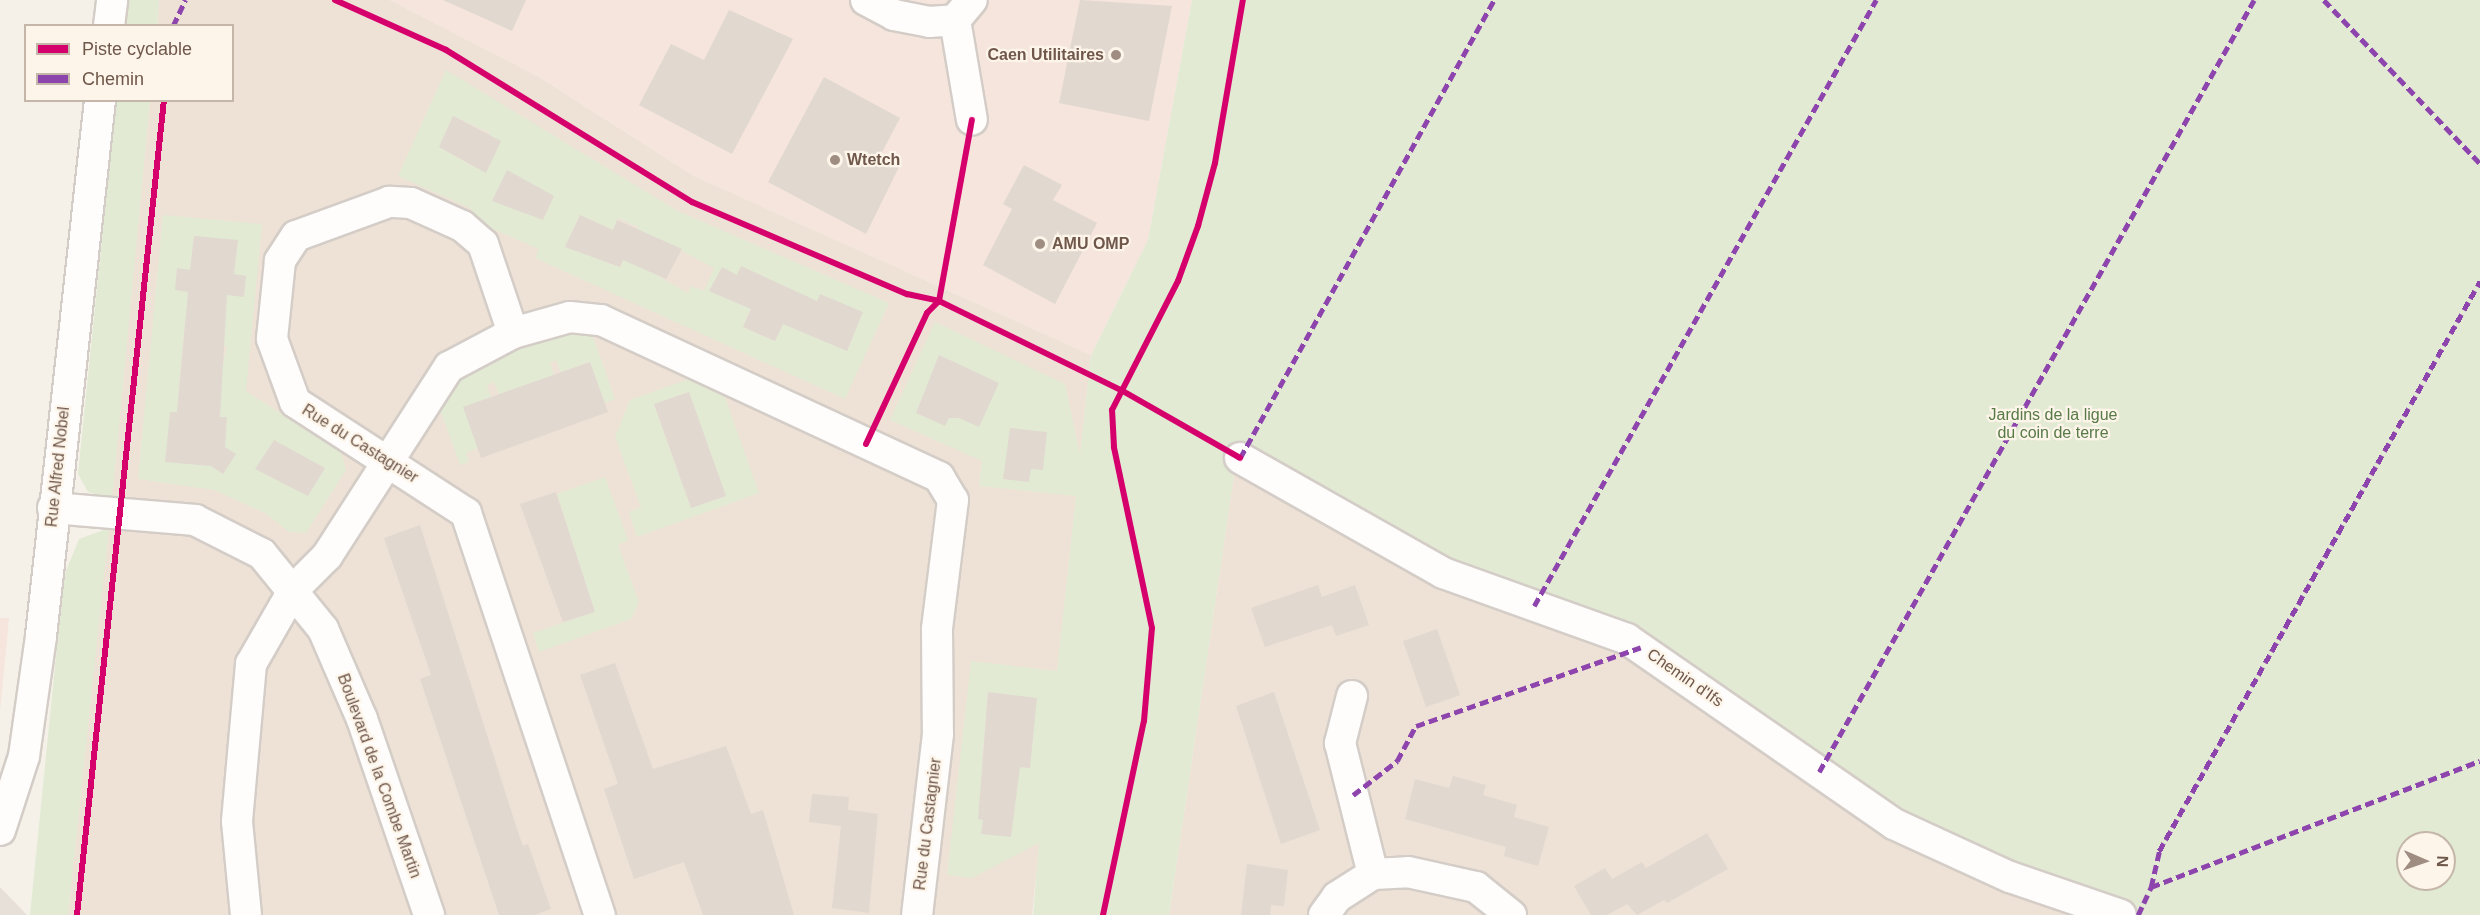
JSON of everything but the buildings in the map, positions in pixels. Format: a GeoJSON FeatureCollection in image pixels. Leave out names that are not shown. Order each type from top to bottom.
{"type":"FeatureCollection","features":[{"type":"Feature","properties":{"kind":"street"},"geometry":{"type":"LineString","coordinates":[[109,24],[112,0]]}},
{"type":"Feature","properties":{"kind":"street"},"geometry":{"type":"LineString","coordinates":[[866,0],[894,15],[928,22],[963,10],[972,120]]}},
{"type":"Feature","properties":{"kind":"street","name":"Rue Alfred Nobel"},"geometry":{"type":"LineString","coordinates":[[0,830],[24,756],[100,102]]}},
{"type":"Feature","properties":{"kind":"street","name":"Rue du Castagnier"},"geometry":{"type":"LineString","coordinates":[[513,333],[483,244],[462,226],[411,203],[389,202],[296,236],[280,261],[272,339],[295,402],[466,513],[600,915]]}},
{"type":"Feature","properties":{"kind":"street","name":"Rue du Castagnier"},"geometry":{"type":"LineString","coordinates":[[246,915],[237,821],[251,664],[294,589],[327,556],[449,367],[513,333],[570,317],[601,320],[939,477],[953,500],[937,629],[938,734],[917,915]]}},
{"type":"Feature","properties":{"kind":"street","name":"Chemin d'Ifs"},"geometry":{"type":"LineString","coordinates":[[1240,458],[1443,573],[1627,639],[1894,824],[2010,877],[2121,915]]}},
{"type":"Feature","properties":{"kind":"street","name":"Boulevard de la Combe Martin"},"geometry":{"type":"LineString","coordinates":[[53,508],[195,520],[262,554],[294,589],[323,629],[362,719],[429,915]]}},
{"type":"Feature","properties":{"kind":"street"},"geometry":{"type":"LineString","coordinates":[[1352,696],[1340,743],[1373,874]]}},
{"type":"Feature","properties":{"kind":"street"},"geometry":{"type":"LineString","coordinates":[[1324,915],[1337,897],[1373,874],[1442,875],[1476,886],[1511,915]]}},
{"type":"Feature","properties":{"kind":"shaded area"},"geometry":{"type":"Polygon","coordinates":[[[159,0],[390,0],[539,77],[694,176],[1091,355],[1032,915],[68,915],[150,102],[234,102],[234,24],[157,24],[159,0]]]}},
{"type":"Feature","properties":{"kind":"shaded area"},"geometry":{"type":"Polygon","coordinates":[[[390,0],[1192,0],[1148,240],[1091,355],[694,176],[539,77],[390,0]]]}},
{"type":"Feature","properties":{"kind":"shaded area"},"geometry":{"type":"Polygon","coordinates":[[[1236,461],[1626,641],[2102,915],[1169,915],[1236,461]]]}},
{"type":"Feature","properties":{"kind":"shaded area"},"geometry":{"type":"Polygon","coordinates":[[[0,618],[9,618],[0,711],[0,618]]]}},
{"type":"Feature","properties":{"kind":"shaded area"},"geometry":{"type":"Polygon","coordinates":[[[0,887],[27,915],[0,915],[0,887]]]}},
{"type":"Feature","properties":{"kind":"green space"},"geometry":{"type":"Polygon","coordinates":[[[126,0],[159,0],[157,24],[123,24],[126,0]]]}},
{"type":"Feature","properties":{"kind":"green space","name":"Jardins de la ligue du coin de terre"},"geometry":{"type":"Polygon","coordinates":[[[1192,0],[2480,0],[2480,915],[2102,915],[2004,881],[1641,649],[1236,462],[1169,915],[1033,915],[1039,843],[972,878],[947,875],[971,661],[1057,671],[1076,496],[979,486],[982,461],[890,420],[935,322],[1065,384],[1080,454],[1091,355],[1148,240],[1192,0]],[[988,692],[982,762],[1030,768],[988,692]]]}},
{"type":"Feature","properties":{"kind":"green space"},"geometry":{"type":"Polygon","coordinates":[[[446,70],[678,211],[889,303],[845,399],[535,258],[539,249],[486,226],[470,208],[398,176],[446,70]],[[453,116],[439,147],[474,167],[490,133],[453,116]],[[580,215],[565,247],[620,267],[638,227],[618,218],[613,230],[580,215]],[[663,241],[649,271],[688,293],[691,286],[704,291],[714,268],[663,241]],[[797,292],[726,298],[751,307],[743,327],[775,341],[797,292]]]}},
{"type":"Feature","properties":{"kind":"green space"},"geometry":{"type":"Polygon","coordinates":[[[116,102],[150,102],[112,500],[88,492],[78,474],[116,102]]]}},
{"type":"Feature","properties":{"kind":"green space"},"geometry":{"type":"Polygon","coordinates":[[[163,215],[262,224],[246,391],[341,452],[346,470],[306,533],[289,532],[265,513],[214,490],[138,479],[163,215]],[[185,324],[178,395],[215,398],[227,347],[185,324]]]}},
{"type":"Feature","properties":{"kind":"green space"},"geometry":{"type":"Polygon","coordinates":[[[580,327],[591,331],[615,399],[604,403],[589,362],[561,372],[556,360],[550,363],[554,375],[499,394],[494,382],[487,385],[491,397],[478,448],[466,453],[469,462],[460,465],[439,407],[462,369],[580,327]]]}},
{"type":"Feature","properties":{"kind":"green space"},"geometry":{"type":"Polygon","coordinates":[[[692,378],[723,392],[759,493],[637,537],[629,512],[641,507],[615,437],[630,400],[692,378]],[[688,392],[654,405],[691,508],[726,496],[688,392]]]}},
{"type":"Feature","properties":{"kind":"green space"},"geometry":{"type":"Polygon","coordinates":[[[605,477],[628,540],[618,545],[639,602],[631,619],[539,652],[533,633],[594,612],[557,494],[605,477]]]}},
{"type":"Feature","properties":{"kind":"green space"},"geometry":{"type":"Polygon","coordinates":[[[109,528],[68,915],[30,915],[64,576],[79,539],[109,528]]]}},
{"type":"Feature","properties":{"kind":"marked path"},"geometry":{"type":"LineString","coordinates":[[174,24],[185,0]]}},
{"type":"Feature","properties":{"kind":"marked path"},"geometry":{"type":"LineString","coordinates":[[1236,455],[1240,458],[1494,0]]}},
{"type":"Feature","properties":{"kind":"marked path"},"geometry":{"type":"LineString","coordinates":[[1534,606],[1876,0]]}},
{"type":"Feature","properties":{"kind":"marked path"},"geometry":{"type":"LineString","coordinates":[[1819,772],[2254,0]]}},
{"type":"Feature","properties":{"kind":"marked path"},"geometry":{"type":"LineString","coordinates":[[2324,0],[2480,163]]}},
{"type":"Feature","properties":{"kind":"marked path"},"geometry":{"type":"LineString","coordinates":[[2151,887],[2159,851],[2480,281]]}},
{"type":"Feature","properties":{"kind":"marked path"},"geometry":{"type":"LineString","coordinates":[[1353,795],[1397,761],[1416,726],[1641,647]]}},
{"type":"Feature","properties":{"kind":"marked path"},"geometry":{"type":"LineString","coordinates":[[2138,915],[2151,887],[2480,761]]}},
{"type":"Feature","properties":{"kind":"cycle path"},"geometry":{"type":"LineString","coordinates":[[335,0],[446,50],[692,202],[907,294],[939,301],[1121,390],[1240,458]]}},
{"type":"Feature","properties":{"kind":"cycle path"},"geometry":{"type":"LineString","coordinates":[[1103,915],[1144,721],[1152,628],[1114,447],[1112,410],[1178,281],[1198,226],[1215,163],[1243,0]]}},
{"type":"Feature","properties":{"kind":"cycle path"},"geometry":{"type":"LineString","coordinates":[[77,915],[164,102]]}},
{"type":"Feature","properties":{"kind":"cycle path"},"geometry":{"type":"LineString","coordinates":[[866,444],[927,313],[939,301],[972,120]]}},
{"type":"Feature","properties":{"kind":"place","name":"Caen Utilitaires"},"geometry":{"type":"Point","coordinates":[1116,55]}},
{"type":"Feature","properties":{"kind":"place","name":"Wtetch"},"geometry":{"type":"Point","coordinates":[835,160]}},
{"type":"Feature","properties":{"kind":"place","name":"AMU OMP"},"geometry":{"type":"Point","coordinates":[1040,244]}}]}
